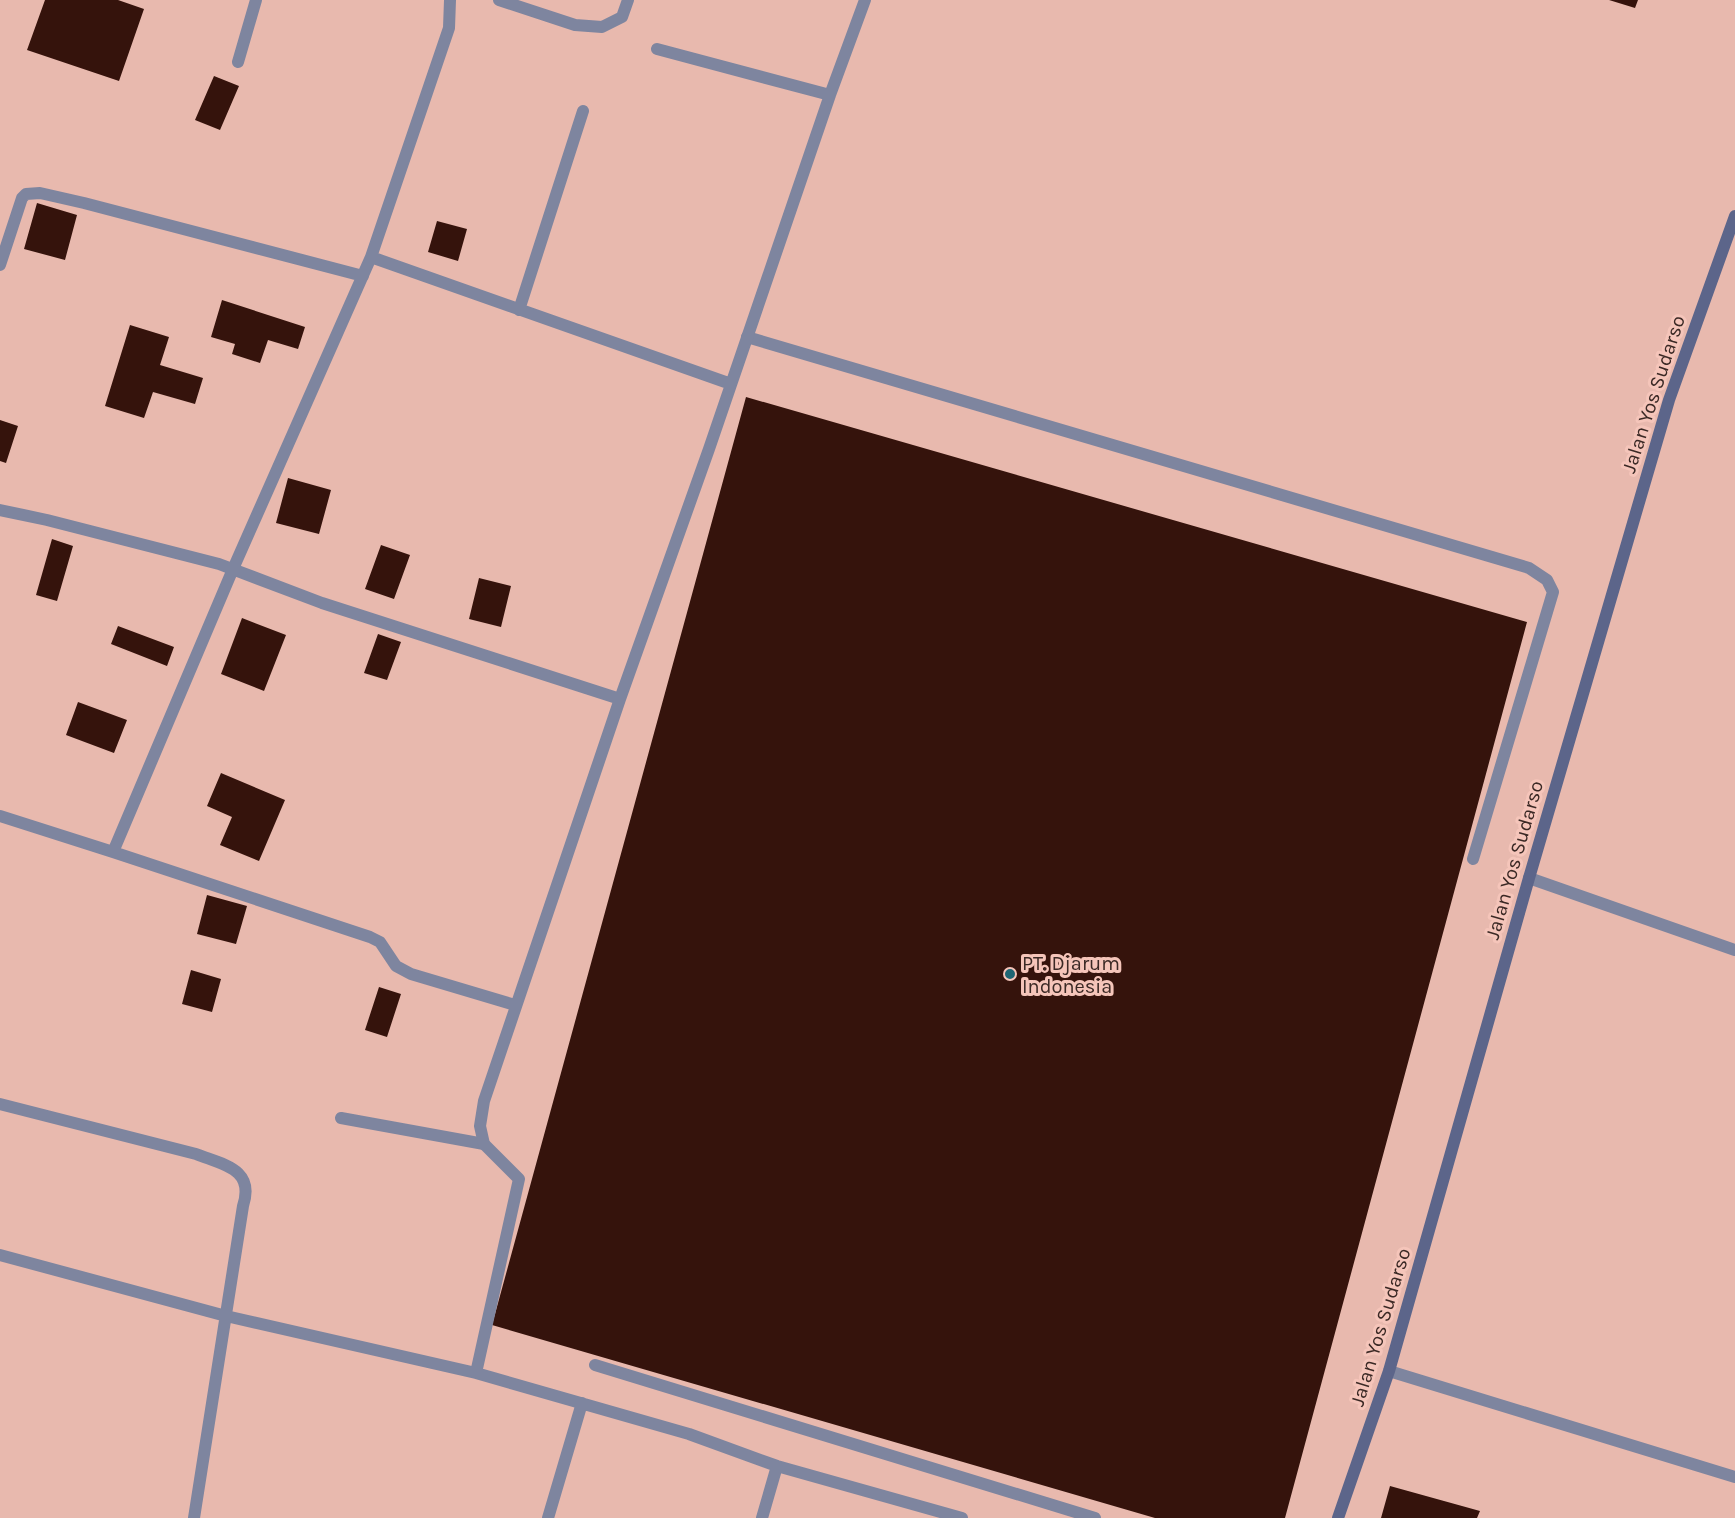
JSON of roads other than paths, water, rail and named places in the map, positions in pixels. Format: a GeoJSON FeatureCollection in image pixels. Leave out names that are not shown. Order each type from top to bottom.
{"type":"FeatureCollection","features":[{"type":"Feature","properties":{"kind":"street"},"geometry":{"type":"LineString","coordinates":[[237,62],[256,0]]}},
{"type":"Feature","properties":{"kind":"street"},"geometry":{"type":"LineString","coordinates":[[113,852],[233,569],[371,257],[449,28],[450,0]]}},
{"type":"Feature","properties":{"kind":"street"},"geometry":{"type":"LineString","coordinates":[[499,0],[575,25],[602,27],[622,17],[628,0]]}},
{"type":"Feature","properties":{"kind":"street"},"geometry":{"type":"LineString","coordinates":[[476,1373],[519,1179],[484,1144],[480,1126],[484,1101],[620,699],[865,0]]}},
{"type":"Feature","properties":{"kind":"street"},"geometry":{"type":"LineString","coordinates":[[657,49],[830,95]]}},
{"type":"Feature","properties":{"kind":"street"},"geometry":{"type":"LineString","coordinates":[[519,310],[583,111]]}},
{"type":"Feature","properties":{"kind":"street"},"geometry":{"type":"LineString","coordinates":[[0,265],[22,198],[26,194],[36,192],[363,276]]}},
{"type":"Feature","properties":{"kind":"street","name":"Jalan Yos Sudarso"},"geometry":{"type":"LineString","coordinates":[[1338,1518],[1389,1371],[1529,878],[1669,400],[1735,216]]}},
{"type":"Feature","properties":{"kind":"street"},"geometry":{"type":"LineString","coordinates":[[371,257],[731,384]]}},
{"type":"Feature","properties":{"kind":"street"},"geometry":{"type":"LineString","coordinates":[[747,338],[1529,568],[1547,580],[1553,592],[1473,859]]}},
{"type":"Feature","properties":{"kind":"street"},"geometry":{"type":"LineString","coordinates":[[0,510],[47,520],[233,569],[322,603],[620,699]]}},
{"type":"Feature","properties":{"kind":"street"},"geometry":{"type":"LineString","coordinates":[[0,816],[370,937],[380,942],[396,966],[411,974],[515,1005]]}},
{"type":"Feature","properties":{"kind":"street"},"geometry":{"type":"LineString","coordinates":[[1529,878],[1735,950]]}},
{"type":"Feature","properties":{"kind":"street"},"geometry":{"type":"LineString","coordinates":[[0,1104],[196,1154],[227,1166],[244,1179],[246,1192],[194,1518]]}},
{"type":"Feature","properties":{"kind":"street"},"geometry":{"type":"LineString","coordinates":[[341,1118],[484,1144]]}},
{"type":"Feature","properties":{"kind":"street"},"geometry":{"type":"LineString","coordinates":[[0,1255],[226,1316],[476,1373],[689,1434],[777,1466],[962,1518]]}},
{"type":"Feature","properties":{"kind":"street"},"geometry":{"type":"LineString","coordinates":[[595,1365],[1095,1518]]}},
{"type":"Feature","properties":{"kind":"street"},"geometry":{"type":"LineString","coordinates":[[1389,1371],[1735,1477]]}},
{"type":"Feature","properties":{"kind":"street"},"geometry":{"type":"LineString","coordinates":[[548,1518],[582,1403]]}},
{"type":"Feature","properties":{"kind":"street"},"geometry":{"type":"LineString","coordinates":[[762,1518],[777,1466]]}},
{"type":"Feature","properties":{"kind":"place","name":"PT. Djarum Indonesia"},"geometry":{"type":"Point","coordinates":[1010,974]}}]}
